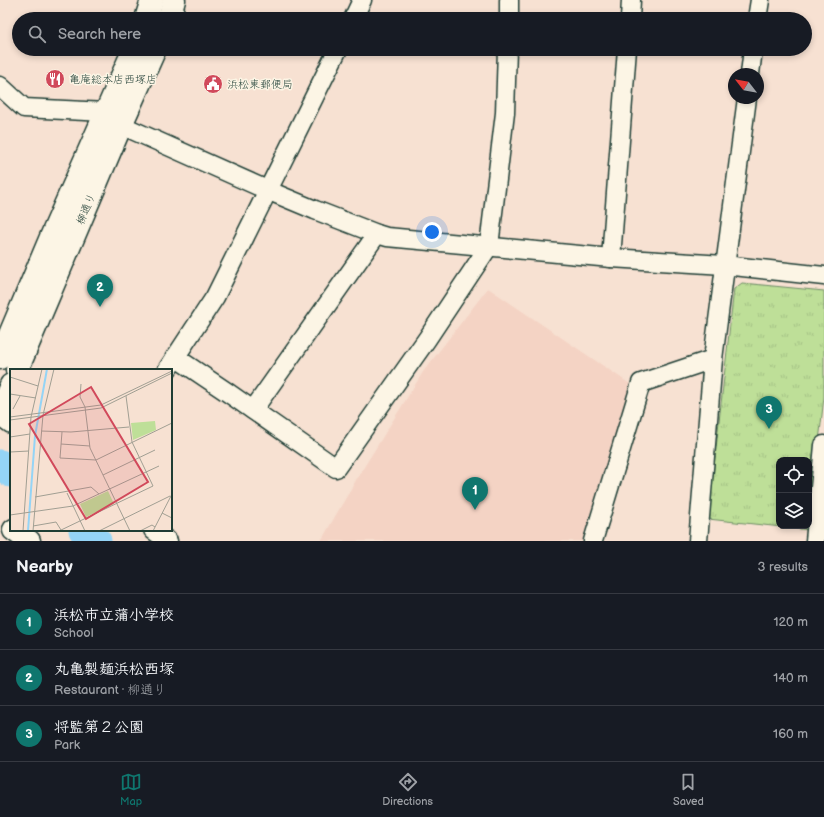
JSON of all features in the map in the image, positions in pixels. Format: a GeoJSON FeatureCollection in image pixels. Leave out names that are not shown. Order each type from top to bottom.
{"type":"FeatureCollection","features":[{"type":"Feature","properties":{"kind":"street"},"geometry":{"type":"LineString","coordinates":[[148,12],[152,0]]}},
{"type":"Feature","properties":{"kind":"street"},"geometry":{"type":"LineString","coordinates":[[171,12],[174,0]]}},
{"type":"Feature","properties":{"kind":"street"},"geometry":{"type":"LineString","coordinates":[[356,12],[362,0]]}},
{"type":"Feature","properties":{"kind":"street"},"geometry":{"type":"LineString","coordinates":[[509,0],[509,12]]}},
{"type":"Feature","properties":{"kind":"street"},"geometry":{"type":"LineString","coordinates":[[630,12],[631,0]]}},
{"type":"Feature","properties":{"kind":"street"},"geometry":{"type":"LineString","coordinates":[[758,12],[760,0]]}},
{"type":"Feature","properties":{"kind":"street","name":"柳通り"},"geometry":{"type":"LineString","coordinates":[[17,369],[113,119],[132,56]]}},
{"type":"Feature","properties":{"kind":"street","name":"柳通り"},"geometry":{"type":"LineString","coordinates":[[0,358],[54,230],[113,119],[151,56]]}},
{"type":"Feature","properties":{"kind":"street"},"geometry":{"type":"LineString","coordinates":[[335,56],[215,297],[171,364],[253,410],[336,468],[427,339],[489,246],[505,113],[508,56]]}},
{"type":"Feature","properties":{"kind":"street"},"geometry":{"type":"LineString","coordinates":[[611,258],[626,56]]}},
{"type":"Feature","properties":{"kind":"street"},"geometry":{"type":"LineString","coordinates":[[751,68],[752,56]]}},
{"type":"Feature","properties":{"kind":"street"},"geometry":{"type":"LineString","coordinates":[[0,86],[24,108],[113,119],[268,190],[315,210],[387,237],[824,276]]}},
{"type":"Feature","properties":{"kind":"street"},"geometry":{"type":"LineString","coordinates":[[698,541],[713,359],[746,104]]}},
{"type":"Feature","properties":{"kind":"street"},"geometry":{"type":"LineString","coordinates":[[253,410],[377,234]]}},
{"type":"Feature","properties":{"kind":"street"},"geometry":{"type":"LineString","coordinates":[[592,541],[642,383],[713,359]]}},
{"type":"Feature","properties":{"kind":"street"},"geometry":{"type":"LineString","coordinates":[[0,411],[10,387]]}},
{"type":"Feature","properties":{"kind":"street"},"geometry":{"type":"LineString","coordinates":[[0,416],[10,423]]}},
{"type":"Feature","properties":{"kind":"street"},"geometry":{"type":"LineString","coordinates":[[815,541],[824,446]]}},
{"type":"Feature","properties":{"kind":"street"},"geometry":{"type":"LineString","coordinates":[[0,520],[10,527]]}},
{"type":"Feature","properties":{"kind":"street"},"geometry":{"type":"LineString","coordinates":[[15,531],[29,541]]}},
{"type":"Feature","properties":{"kind":"street"},"geometry":{"type":"LineString","coordinates":[[154,531],[168,541]]}},
{"type":"Feature","properties":{"kind":"shaded area"},"geometry":{"type":"Polygon","coordinates":[[[488,288],[633,386],[586,541],[321,541],[356,480],[423,372],[488,288]]]}},
{"type":"Feature","properties":{"kind":"green space"},"geometry":{"type":"Polygon","coordinates":[[[742,283],[824,291],[824,397],[812,503],[812,457],[776,457],[776,526],[708,519],[734,289],[742,283]]]}},
{"type":"Feature","properties":{"kind":"waterway"},"geometry":{"type":"LineString","coordinates":[[0,464],[10,472]]}},
{"type":"Feature","properties":{"kind":"waterway"},"geometry":{"type":"LineString","coordinates":[[84,531],[97,541]]}},
{"type":"Feature","properties":{"kind":"place","name":"亀庵総本店西塚店"},"geometry":{"type":"Point","coordinates":[55,79]}},
{"type":"Feature","properties":{"kind":"place","name":"浜松東郵便局"},"geometry":{"type":"Point","coordinates":[213,84]}},
{"type":"Feature","properties":{"kind":"place","name":"丸亀製麺浜松西塚"},"geometry":{"type":"Point","coordinates":[100,307]}},
{"type":"Feature","properties":{"kind":"place","name":"将監第２公園"},"geometry":{"type":"Point","coordinates":[769,429]}},
{"type":"Feature","properties":{"kind":"place","name":"浜松市立蒲小学校"},"geometry":{"type":"Point","coordinates":[475,510]}}]}
